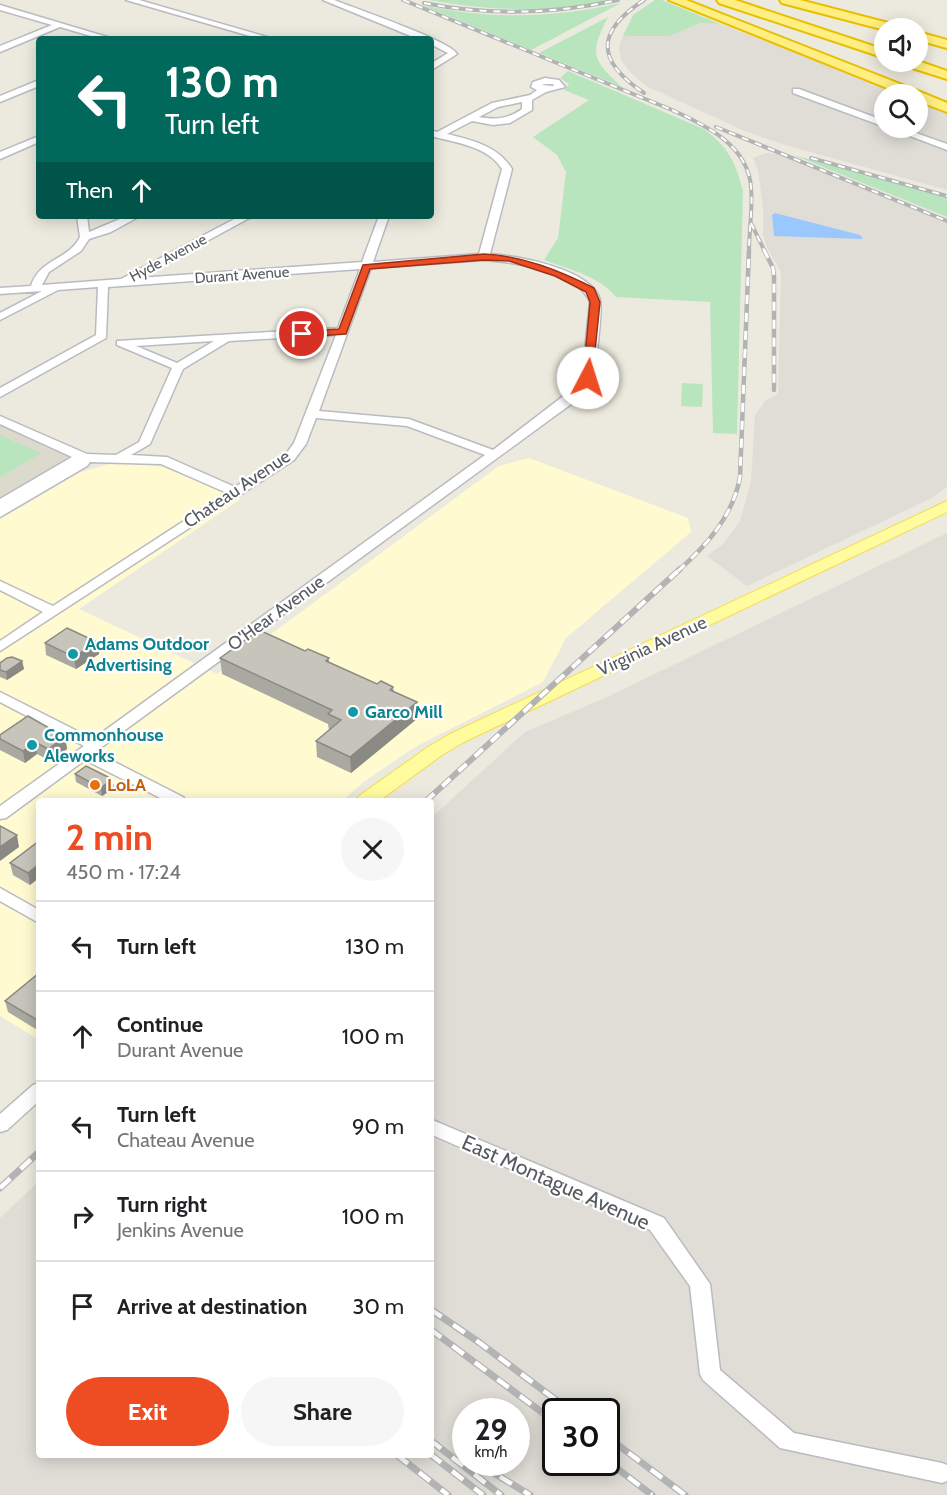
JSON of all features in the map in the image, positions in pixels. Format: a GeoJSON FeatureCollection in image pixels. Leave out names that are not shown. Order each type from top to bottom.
{"type":"FeatureCollection","features":[{"type":"Feature","properties":{"kind":"highway"},"geometry":{"type":"LineString","coordinates":[[675,0],[888,84]]}},
{"type":"Feature","properties":{"kind":"highway"},"geometry":{"type":"LineString","coordinates":[[723,0],[874,50]]}},
{"type":"Feature","properties":{"kind":"highway"},"geometry":{"type":"LineString","coordinates":[[740,0],[874,44]]}},
{"type":"Feature","properties":{"kind":"highway"},"geometry":{"type":"LineString","coordinates":[[786,0],[874,23]]}},
{"type":"Feature","properties":{"kind":"highway"},"geometry":{"type":"LineString","coordinates":[[928,39],[947,44]]}},
{"type":"Feature","properties":{"kind":"highway"},"geometry":{"type":"LineString","coordinates":[[928,62],[947,68]]}},
{"type":"Feature","properties":{"kind":"highway"},"geometry":{"type":"LineString","coordinates":[[928,69],[947,75]]}},
{"type":"Feature","properties":{"kind":"highway"},"geometry":{"type":"LineString","coordinates":[[928,100],[947,108]]}},
{"type":"Feature","properties":{"kind":"main road","name":"Virginia Avenue"},"geometry":{"type":"LineString","coordinates":[[370,798],[435,751],[457,738],[947,506]]}},
{"type":"Feature","properties":{"kind":"street"},"geometry":{"type":"LineString","coordinates":[[130,0],[256,36]]}},
{"type":"Feature","properties":{"kind":"street"},"geometry":{"type":"LineString","coordinates":[[327,0],[418,36]]}},
{"type":"Feature","properties":{"kind":"street"},"geometry":{"type":"LineString","coordinates":[[0,7],[100,36]]}},
{"type":"Feature","properties":{"kind":"street"},"geometry":{"type":"LineString","coordinates":[[0,49],[61,24]]}},
{"type":"Feature","properties":{"kind":"street"},"geometry":{"type":"LineString","coordinates":[[434,43],[451,50],[453,54],[434,66]]}},
{"type":"Feature","properties":{"kind":"street"},"geometry":{"type":"LineString","coordinates":[[0,99],[36,84]]}},
{"type":"Feature","properties":{"kind":"street"},"geometry":{"type":"LineString","coordinates":[[435,134],[499,104],[527,98],[543,90]]}},
{"type":"Feature","properties":{"kind":"street"},"geometry":{"type":"LineString","coordinates":[[796,91],[874,120]]}},
{"type":"Feature","properties":{"kind":"street"},"geometry":{"type":"LineString","coordinates":[[471,118],[490,123],[507,122],[527,110],[527,98]]}},
{"type":"Feature","properties":{"kind":"street"},"geometry":{"type":"LineString","coordinates":[[435,134],[493,152],[505,162],[507,169],[484,257]]}},
{"type":"Feature","properties":{"kind":"street"},"geometry":{"type":"LineString","coordinates":[[922,138],[947,147]]}},
{"type":"Feature","properties":{"kind":"street"},"geometry":{"type":"LineString","coordinates":[[0,156],[36,142]]}},
{"type":"Feature","properties":{"kind":"street"},"geometry":{"type":"LineString","coordinates":[[36,289],[40,275],[46,269],[82,244],[85,237],[82,219]]}},
{"type":"Feature","properties":{"kind":"street"},"geometry":{"type":"LineString","coordinates":[[85,237],[129,219]]}},
{"type":"Feature","properties":{"kind":"street","name":"Hyde Avenue"},"geometry":{"type":"LineString","coordinates":[[120,283],[242,219]]}},
{"type":"Feature","properties":{"kind":"street","name":"Chateau Avenue"},"geometry":{"type":"LineString","coordinates":[[0,647],[290,457],[300,444],[383,219]]}},
{"type":"Feature","properties":{"kind":"street","name":"Durant Avenue"},"geometry":{"type":"LineString","coordinates":[[0,291],[484,257]]}},
{"type":"Feature","properties":{"kind":"street","name":"O'Hear Avenue"},"geometry":{"type":"LineString","coordinates":[[0,814],[570,399],[584,386],[588,378],[595,302],[590,290],[558,274],[523,261],[484,257]]}},
{"type":"Feature","properties":{"kind":"street"},"geometry":{"type":"LineString","coordinates":[[102,336],[103,285]]}},
{"type":"Feature","properties":{"kind":"street"},"geometry":{"type":"LineString","coordinates":[[0,317],[58,288]]}},
{"type":"Feature","properties":{"kind":"street"},"geometry":{"type":"LineString","coordinates":[[121,344],[343,331]]}},
{"type":"Feature","properties":{"kind":"street"},"geometry":{"type":"LineString","coordinates":[[102,336],[178,367]]}},
{"type":"Feature","properties":{"kind":"street"},"geometry":{"type":"LineString","coordinates":[[0,393],[102,336]]}},
{"type":"Feature","properties":{"kind":"street"},"geometry":{"type":"LineString","coordinates":[[115,458],[144,444],[178,367],[226,339]]}},
{"type":"Feature","properties":{"kind":"street"},"geometry":{"type":"LineString","coordinates":[[311,414],[409,423],[493,454]]}},
{"type":"Feature","properties":{"kind":"street"},"geometry":{"type":"LineString","coordinates":[[0,420],[85,458],[163,460]]}},
{"type":"Feature","properties":{"kind":"street"},"geometry":{"type":"LineString","coordinates":[[144,444],[155,456],[236,492]]}},
{"type":"Feature","properties":{"kind":"street"},"geometry":{"type":"LineString","coordinates":[[0,504],[74,460],[85,458]]}},
{"type":"Feature","properties":{"kind":"street"},"geometry":{"type":"LineString","coordinates":[[0,513],[84,463],[85,458]]}},
{"type":"Feature","properties":{"kind":"street"},"geometry":{"type":"LineString","coordinates":[[0,585],[53,612]]}},
{"type":"Feature","properties":{"kind":"street"},"geometry":{"type":"LineString","coordinates":[[0,696],[173,798]]}},
{"type":"Feature","properties":{"kind":"street"},"geometry":{"type":"LineString","coordinates":[[0,894],[36,915]]}},
{"type":"Feature","properties":{"kind":"street"},"geometry":{"type":"LineString","coordinates":[[1,1122],[36,1093]]}},
{"type":"Feature","properties":{"kind":"street","name":"East Montague Avenue"},"geometry":{"type":"LineString","coordinates":[[434,1128],[657,1224],[700,1284],[710,1374],[788,1441],[942,1473]]}},
{"type":"Feature","properties":{"kind":"shaded area"},"geometry":{"type":"Polygon","coordinates":[[[700,23],[720,24],[877,84],[874,84],[874,138],[928,138],[928,105],[947,112],[947,190],[785,145],[745,131],[646,86],[631,73],[621,60],[619,47],[623,36],[670,36],[700,23]]]}},
{"type":"Feature","properties":{"kind":"shaded area"},"geometry":{"type":"Polygon","coordinates":[[[766,153],[777,154],[947,222],[947,487],[932,498],[747,586],[707,556],[723,544],[740,521],[751,481],[755,415],[766,400],[778,394],[781,272],[767,248],[763,235],[763,207],[758,170],[753,158],[766,153]]]}},
{"type":"Feature","properties":{"kind":"shaded area"},"geometry":{"type":"Polygon","coordinates":[[[0,420],[85,458],[0,504],[0,420]]]}},
{"type":"Feature","properties":{"kind":"shaded area"},"geometry":{"type":"Polygon","coordinates":[[[529,458],[688,518],[691,532],[566,638],[543,682],[415,747],[365,781],[345,798],[36,798],[36,1038],[0,1016],[0,519],[81,472],[113,463],[160,466],[241,499],[79,609],[217,674],[499,466],[529,458]]]}},
{"type":"Feature","properties":{"kind":"shaded area"},"geometry":{"type":"Polygon","coordinates":[[[947,533],[947,1495],[0,1495],[0,1218],[36,1184],[36,1458],[434,1458],[434,815],[525,732],[605,698],[947,533]]]}},
{"type":"Feature","properties":{"kind":"green space"},"geometry":{"type":"Polygon","coordinates":[[[429,0],[610,0],[565,7],[520,9],[451,4],[429,0]]]}},
{"type":"Feature","properties":{"kind":"green space"},"geometry":{"type":"Polygon","coordinates":[[[655,0],[662,0],[720,24],[700,23],[670,36],[623,36],[633,15],[655,0]]]}},
{"type":"Feature","properties":{"kind":"green space"},"geometry":{"type":"Polygon","coordinates":[[[621,3],[531,50],[422,5],[472,13],[522,15],[571,12],[621,3]]]}},
{"type":"Feature","properties":{"kind":"green space"},"geometry":{"type":"Polygon","coordinates":[[[608,17],[598,40],[597,56],[604,70],[622,87],[539,53],[608,17]]]}},
{"type":"Feature","properties":{"kind":"green space"},"geometry":{"type":"Polygon","coordinates":[[[568,71],[704,129],[720,142],[734,163],[743,191],[737,434],[713,433],[710,302],[616,297],[592,278],[544,260],[558,238],[566,172],[557,155],[533,137],[589,100],[564,90],[569,84],[560,78],[568,71]]]}},
{"type":"Feature","properties":{"kind":"green space"},"geometry":{"type":"Polygon","coordinates":[[[793,155],[947,197],[947,217],[793,155]]]}},
{"type":"Feature","properties":{"kind":"green space"},"geometry":{"type":"Polygon","coordinates":[[[682,383],[703,384],[702,407],[681,406],[682,383]]]}},
{"type":"Feature","properties":{"kind":"green space"},"geometry":{"type":"Polygon","coordinates":[[[0,435],[41,453],[0,477],[0,435]]]}},
{"type":"Feature","properties":{"kind":"water"},"geometry":{"type":"Polygon","coordinates":[[[775,213],[860,235],[863,239],[774,236],[772,215],[775,213]]]}},
{"type":"Feature","properties":{"kind":"building"},"geometry":{"type":"Polygon","coordinates":[[[67,628],[97,642],[74,657],[45,643],[67,628]]]}},
{"type":"Feature","properties":{"kind":"building","name":"Garco Mill"},"geometry":{"type":"Polygon","coordinates":[[[259,630],[305,651],[308,649],[329,658],[326,661],[377,684],[381,681],[393,687],[390,690],[417,702],[350,757],[316,741],[341,720],[328,714],[332,710],[220,658],[259,630]]]}},
{"type":"Feature","properties":{"kind":"building"},"geometry":{"type":"Polygon","coordinates":[[[12,657],[22,661],[6,672],[0,670],[0,663],[12,657]]]}},
{"type":"Feature","properties":{"kind":"building"},"geometry":{"type":"Polygon","coordinates":[[[28,716],[65,737],[48,749],[35,742],[23,751],[0,739],[0,735],[28,716]]]}},
{"type":"Feature","properties":{"kind":"building"},"geometry":{"type":"Polygon","coordinates":[[[86,766],[112,779],[101,788],[75,774],[86,766]]]}},
{"type":"Feature","properties":{"kind":"building"},"geometry":{"type":"Polygon","coordinates":[[[0,826],[17,835],[0,847],[0,826]]]}},
{"type":"Feature","properties":{"kind":"building"},"geometry":{"type":"Polygon","coordinates":[[[36,843],[36,866],[28,873],[10,863],[36,843]]]}},
{"type":"Feature","properties":{"kind":"building"},"geometry":{"type":"Polygon","coordinates":[[[36,975],[36,1019],[5,1001],[36,975]]]}},
{"type":"Feature","properties":{"kind":"railway"},"geometry":{"type":"LineString","coordinates":[[403,0],[677,112]]}},
{"type":"Feature","properties":{"kind":"railway"},"geometry":{"type":"LineString","coordinates":[[424,3],[473,10],[521,12],[546,11],[618,0]]}},
{"type":"Feature","properties":{"kind":"railway"},"geometry":{"type":"LineString","coordinates":[[644,0],[617,24],[610,35],[608,46],[610,58],[617,69],[644,93]]}},
{"type":"Feature","properties":{"kind":"railway"},"geometry":{"type":"LineString","coordinates":[[672,110],[698,122],[723,138],[742,159],[751,187],[749,252]]}},
{"type":"Feature","properties":{"kind":"railway"},"geometry":{"type":"LineString","coordinates":[[716,127],[947,221]]}},
{"type":"Feature","properties":{"kind":"railway"},"geometry":{"type":"LineString","coordinates":[[811,158],[947,196]]}},
{"type":"Feature","properties":{"kind":"railway"},"geometry":{"type":"LineString","coordinates":[[751,223],[765,252]]}},
{"type":"Feature","properties":{"kind":"railway"},"geometry":{"type":"LineString","coordinates":[[678,571],[709,540],[725,517],[737,491],[740,477],[749,250]]}},
{"type":"Feature","properties":{"kind":"railway"},"geometry":{"type":"LineString","coordinates":[[765,252],[773,268],[774,276],[774,390]]}},
{"type":"Feature","properties":{"kind":"railway"},"geometry":{"type":"LineString","coordinates":[[429,798],[680,569]]}},
{"type":"Feature","properties":{"kind":"railway"},"geometry":{"type":"LineString","coordinates":[[0,1188],[36,1155]]}},
{"type":"Feature","properties":{"kind":"railway"},"geometry":{"type":"LineString","coordinates":[[434,1312],[553,1398]]}},
{"type":"Feature","properties":{"kind":"railway"},"geometry":{"type":"LineString","coordinates":[[434,1332],[542,1412]]}},
{"type":"Feature","properties":{"kind":"railway"},"geometry":{"type":"LineString","coordinates":[[434,1443],[501,1495]]}},
{"type":"Feature","properties":{"kind":"railway"},"geometry":{"type":"LineString","coordinates":[[620,1446],[685,1495]]}},
{"type":"Feature","properties":{"kind":"railway"},"geometry":{"type":"LineString","coordinates":[[434,1457],[483,1495]]}},
{"type":"Feature","properties":{"kind":"railway"},"geometry":{"type":"LineString","coordinates":[[401,1458],[448,1495]]}},
{"type":"Feature","properties":{"kind":"railway"},"geometry":{"type":"LineString","coordinates":[[620,1471],[652,1495]]}},
{"type":"Feature","properties":{"kind":"railway"},"geometry":{"type":"LineString","coordinates":[[499,1476],[530,1495]]}},
{"type":"Feature","properties":{"kind":"place","name":"Adams Outdoor Advertising"},"geometry":{"type":"Point","coordinates":[73,654]}},
{"type":"Feature","properties":{"kind":"place","name":"Garco Mill"},"geometry":{"type":"Point","coordinates":[353,712]}},
{"type":"Feature","properties":{"kind":"place","name":"Commonhouse Aleworks"},"geometry":{"type":"Point","coordinates":[32,745]}},
{"type":"Feature","properties":{"kind":"place","name":"LoLA"},"geometry":{"type":"Point","coordinates":[95,785]}},
{"type":"Feature","properties":{"kind":"route"},"geometry":{"type":"LineString","coordinates":[[302,334],[343,331],[366,267],[484,257],[510,258],[558,274],[590,290],[595,302],[588,378]]}}]}
